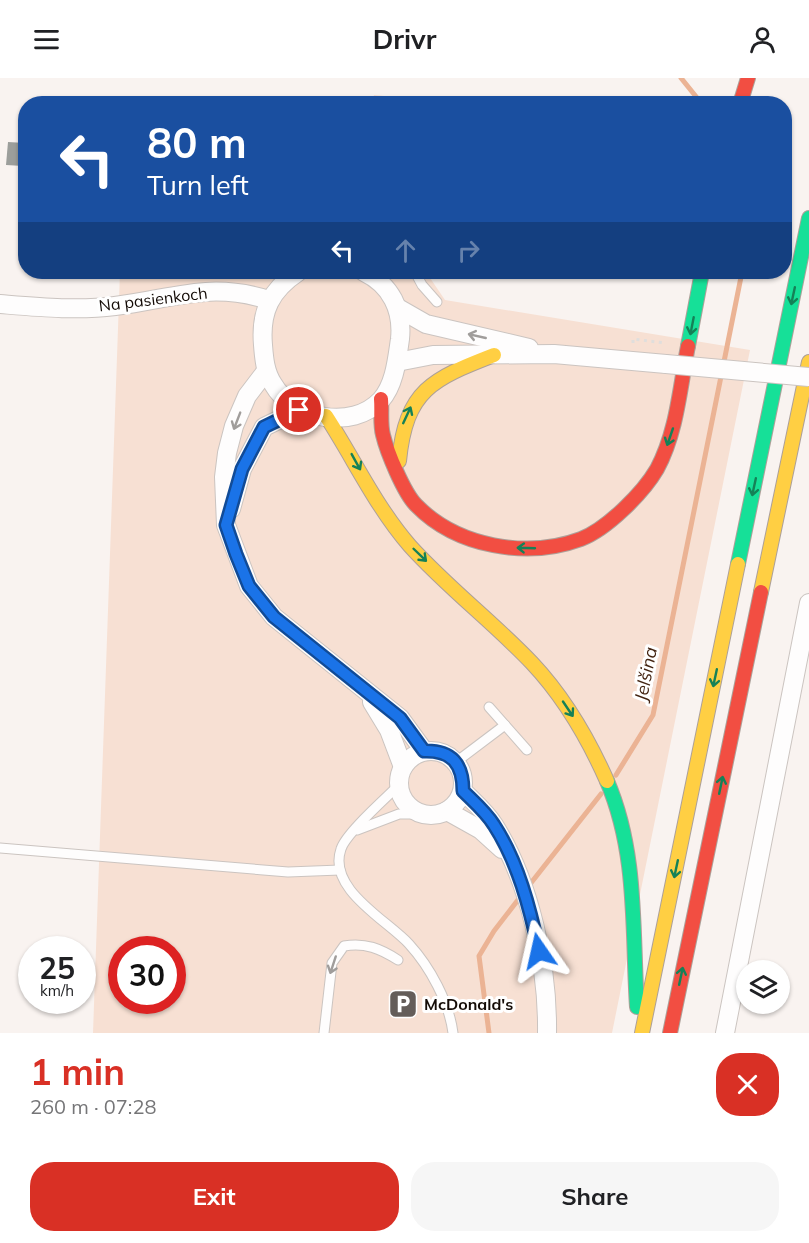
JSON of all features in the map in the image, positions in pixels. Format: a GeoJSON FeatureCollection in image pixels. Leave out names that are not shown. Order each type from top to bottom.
{"type":"FeatureCollection","features":[{"type":"Feature","properties":{"kind":"highway"},"geometry":{"type":"LineString","coordinates":[[742,96],[748,78]]}},
{"type":"Feature","properties":{"kind":"highway"},"geometry":{"type":"LineString","coordinates":[[641,1033],[809,218]]}},
{"type":"Feature","properties":{"kind":"highway"},"geometry":{"type":"LineString","coordinates":[[381,399],[383,435],[398,472],[416,504],[442,525],[474,541],[530,550],[582,538],[622,512],[656,470],[672,432],[701,279]]}},
{"type":"Feature","properties":{"kind":"highway"},"geometry":{"type":"LineString","coordinates":[[398,472],[400,433],[408,411],[428,385],[457,369],[494,355]]}},
{"type":"Feature","properties":{"kind":"highway"},"geometry":{"type":"LineString","coordinates":[[670,1033],[809,362]]}},
{"type":"Feature","properties":{"kind":"highway"},"geometry":{"type":"LineString","coordinates":[[326,416],[382,510],[411,546],[532,663],[567,708],[599,762],[624,832],[633,894],[633,962],[641,1033]]}},
{"type":"Feature","properties":{"kind":"street"},"geometry":{"type":"LineString","coordinates":[[288,279],[269,300],[262,317],[266,371],[273,386],[299,410],[326,416],[346,417],[365,411],[381,399],[397,362],[402,323],[398,308],[383,279]]}},
{"type":"Feature","properties":{"kind":"street","name":"Na pasienkoch"},"geometry":{"type":"LineString","coordinates":[[0,304],[113,307],[204,291],[231,290],[269,300]]}},
{"type":"Feature","properties":{"kind":"street"},"geometry":{"type":"LineString","coordinates":[[398,308],[426,324],[554,354]]}},
{"type":"Feature","properties":{"kind":"street"},"geometry":{"type":"LineString","coordinates":[[397,362],[433,355],[554,354],[809,377]]}},
{"type":"Feature","properties":{"kind":"street"},"geometry":{"type":"LineString","coordinates":[[266,371],[247,396],[227,453],[224,498],[226,525],[249,586],[274,617],[400,718],[424,751]]}},
{"type":"Feature","properties":{"kind":"street"},"geometry":{"type":"LineString","coordinates":[[226,525],[242,469],[264,427],[299,410]]}},
{"type":"Feature","properties":{"kind":"street"},"geometry":{"type":"LineString","coordinates":[[725,1033],[809,603]]}},
{"type":"Feature","properties":{"kind":"street"},"geometry":{"type":"LineString","coordinates":[[364,690],[389,730],[401,776],[402,797],[409,807],[420,814],[434,815],[447,811],[457,802],[463,791],[463,776],[456,762],[447,755],[424,751],[412,757],[401,776]]}},
{"type":"Feature","properties":{"kind":"street"},"geometry":{"type":"LineString","coordinates":[[463,791],[494,824],[517,875],[531,914],[542,970],[547,1033]]}},
{"type":"Feature","properties":{"kind":"street"},"geometry":{"type":"LineString","coordinates":[[447,811],[481,830],[507,853]]}},
{"type":"Feature","properties":{"kind":"lane"},"geometry":{"type":"LineString","coordinates":[[419,279],[437,302]]}},
{"type":"Feature","properties":{"kind":"lane"},"geometry":{"type":"LineString","coordinates":[[489,707],[527,750]]}},
{"type":"Feature","properties":{"kind":"lane"},"geometry":{"type":"LineString","coordinates":[[456,762],[504,724]]}},
{"type":"Feature","properties":{"kind":"lane"},"geometry":{"type":"LineString","coordinates":[[401,776],[354,830],[341,849],[340,870],[350,892],[408,944],[424,964],[445,1004],[453,1033]]}},
{"type":"Feature","properties":{"kind":"lane"},"geometry":{"type":"LineString","coordinates":[[354,830],[399,814],[420,814]]}},
{"type":"Feature","properties":{"kind":"lane"},"geometry":{"type":"LineString","coordinates":[[0,848],[288,872],[340,870]]}},
{"type":"Feature","properties":{"kind":"lane"},"geometry":{"type":"LineString","coordinates":[[324,1033],[332,963],[344,946],[369,946],[384,951],[398,960]]}},
{"type":"Feature","properties":{"kind":"path"},"geometry":{"type":"LineString","coordinates":[[633,339],[665,343]]}},
{"type":"Feature","properties":{"kind":"shaded area"},"geometry":{"type":"Polygon","coordinates":[[[120,279],[431,279],[445,300],[750,350],[612,1033],[93,1033],[94,1014],[96,1014],[96,948],[120,279]]]}},
{"type":"Feature","properties":{"kind":"building"},"geometry":{"type":"Polygon","coordinates":[[[8,142],[18,143],[18,166],[6,165],[8,142]]]}},
{"type":"Feature","properties":{"kind":"waterway","name":"Jelšina"},"geometry":{"type":"LineString","coordinates":[[681,78],[696,96]]}},
{"type":"Feature","properties":{"kind":"waterway","name":"Jelšina"},"geometry":{"type":"LineString","coordinates":[[616,775],[653,715],[741,279]]}},
{"type":"Feature","properties":{"kind":"waterway","name":"Jelšina"},"geometry":{"type":"LineString","coordinates":[[527,888],[601,794]]}},
{"type":"Feature","properties":{"kind":"waterway","name":"Jelšina"},"geometry":{"type":"LineString","coordinates":[[489,1033],[479,956],[494,931],[521,896]]}},
{"type":"Feature","properties":{"kind":"traffic: fast"},"geometry":{"type":"LineString","coordinates":[[738,564],[809,218]]}},
{"type":"Feature","properties":{"kind":"traffic: fast"},"geometry":{"type":"LineString","coordinates":[[688,346],[701,279]]}},
{"type":"Feature","properties":{"kind":"traffic: fast"},"geometry":{"type":"LineString","coordinates":[[607,781],[617,808],[629,864],[637,1007]]}},
{"type":"Feature","properties":{"kind":"traffic: slow"},"geometry":{"type":"LineString","coordinates":[[399,461],[408,418],[426,390],[454,372],[494,355]]}},
{"type":"Feature","properties":{"kind":"traffic: slow"},"geometry":{"type":"LineString","coordinates":[[761,592],[809,362]]}},
{"type":"Feature","properties":{"kind":"traffic: slow"},"geometry":{"type":"LineString","coordinates":[[326,416],[376,499],[410,546],[517,648],[555,690],[592,749],[607,781]]}},
{"type":"Feature","properties":{"kind":"traffic: slow"},"geometry":{"type":"LineString","coordinates":[[642,1033],[738,564]]}},
{"type":"Feature","properties":{"kind":"traffic: jam"},"geometry":{"type":"LineString","coordinates":[[742,96],[748,78]]}},
{"type":"Feature","properties":{"kind":"traffic: jam"},"geometry":{"type":"LineString","coordinates":[[381,399],[382,431],[396,472],[411,499],[433,519],[451,531],[494,545],[516,548],[560,545],[581,539],[613,519],[634,499],[657,469],[673,425],[688,346]]}},
{"type":"Feature","properties":{"kind":"traffic: jam"},"geometry":{"type":"LineString","coordinates":[[670,1033],[761,592]]}},
{"type":"Feature","properties":{"kind":"place","name":"McDonald's"},"geometry":{"type":"Point","coordinates":[403,1004]}},
{"type":"Feature","properties":{"kind":"route"},"geometry":{"type":"LineString","coordinates":[[299,410],[264,427],[242,469],[226,525],[249,586],[274,617],[400,718],[424,751],[436,751],[456,762],[463,776],[463,791],[494,824],[517,875],[531,914],[539,951]]}}]}
